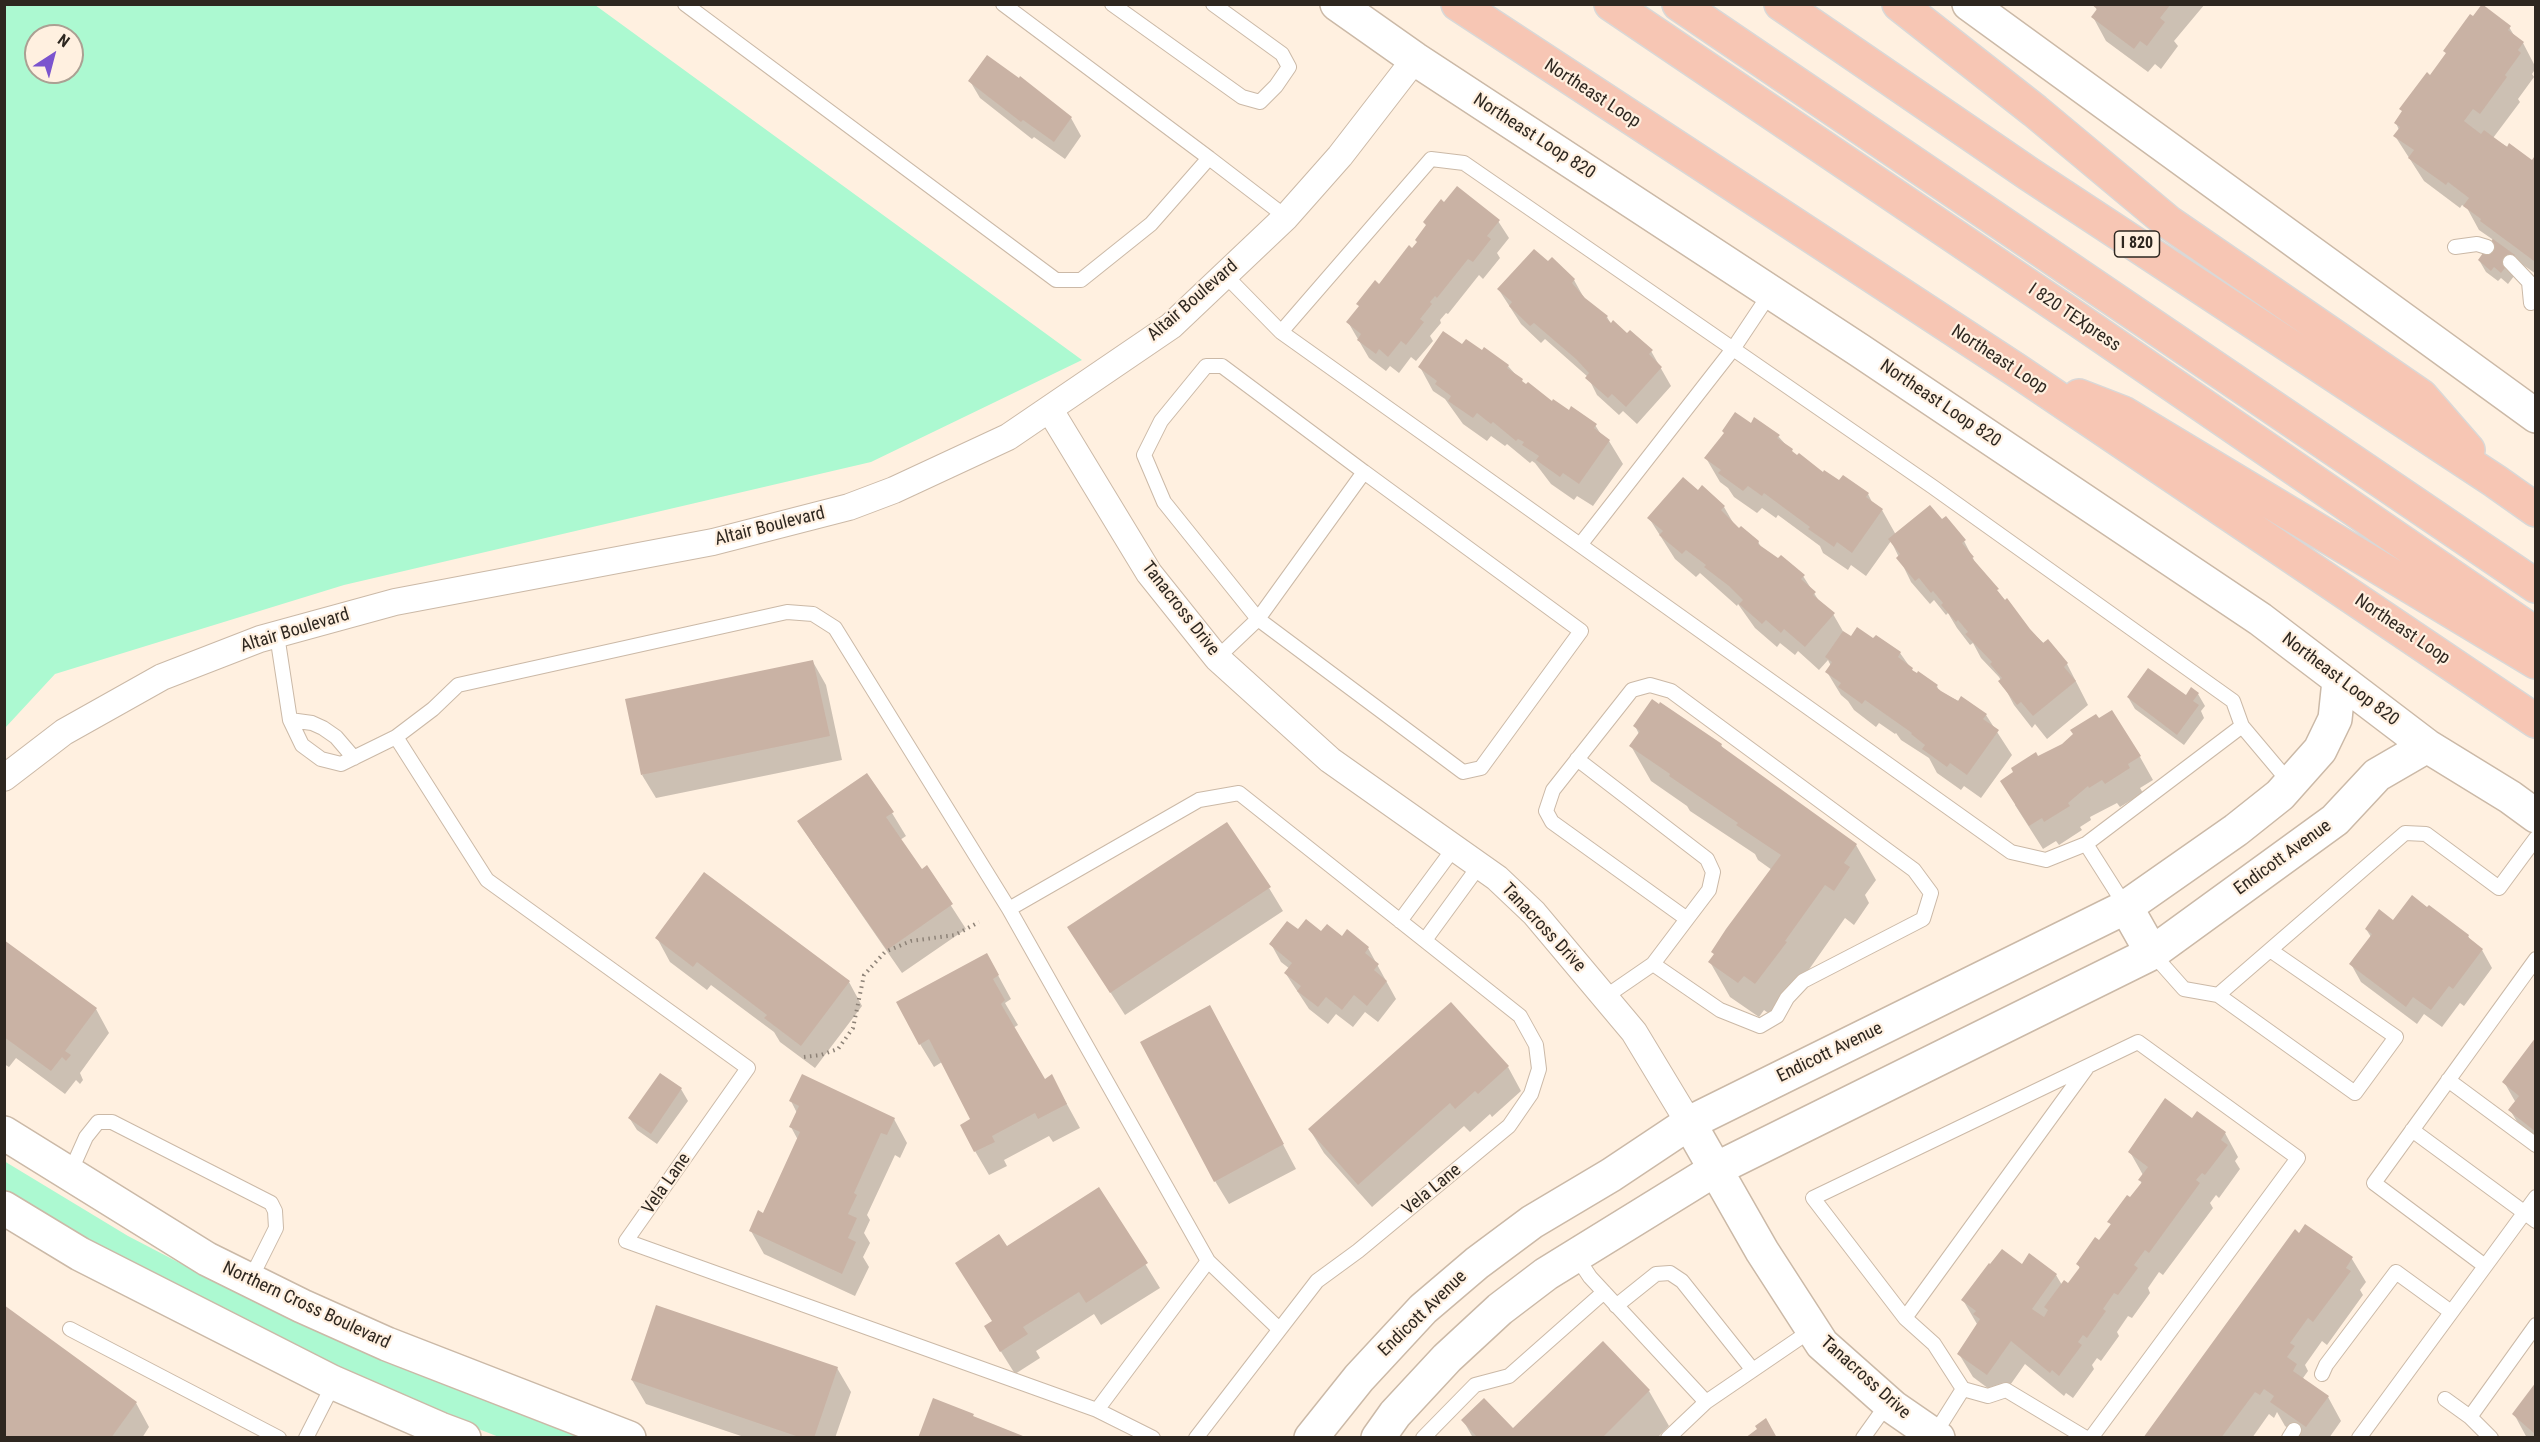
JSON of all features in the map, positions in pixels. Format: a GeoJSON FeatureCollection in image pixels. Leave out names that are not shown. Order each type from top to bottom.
{"type":"FeatureCollection","features":[{"type":"Feature","properties":{"kind":"highway","name":"Northeast Loop"},"geometry":{"type":"LineString","coordinates":[[1458,4],[2016,370],[2535,721]]}},
{"type":"Feature","properties":{"kind":"highway","name":"I 820 TEXpress"},"geometry":{"type":"LineString","coordinates":[[1611,4],[2096,332],[2535,634]]}},
{"type":"Feature","properties":{"kind":"highway","name":"I 820 TEXpress"},"geometry":{"type":"LineString","coordinates":[[1679,4],[2535,586]]}},
{"type":"Feature","properties":{"kind":"highway","name":"I 820"},"geometry":{"type":"LineString","coordinates":[[1781,4],[2020,167],[2495,481],[2535,510]]}},
{"type":"Feature","properties":{"kind":"highway"},"geometry":{"type":"LineString","coordinates":[[1899,4],[2036,111],[2168,222],[2421,396],[2495,481]]}},
{"type":"Feature","properties":{"kind":"highway"},"geometry":{"type":"LineString","coordinates":[[2016,370],[2123,413],[2535,662]]}},
{"type":"Feature","properties":{"kind":"street","name":"Northeast Loop 820"},"geometry":{"type":"LineString","coordinates":[[1337,4],[1414,59],[1771,292],[2260,619],[2427,746],[2511,797],[2535,816]]}},
{"type":"Feature","properties":{"kind":"street"},"geometry":{"type":"LineString","coordinates":[[1969,4],[2535,416]]}},
{"type":"Feature","properties":{"kind":"street","name":"Altair Boulevard"},"geometry":{"type":"LineString","coordinates":[[4,778],[64,732],[162,677],[277,635],[394,602],[713,542],[849,507],[894,490],[1008,437],[1171,326],[1286,217],[1340,156],[1414,59]]}},
{"type":"Feature","properties":{"kind":"street","name":"Tanacross Drive"},"geometry":{"type":"LineString","coordinates":[[1050,410],[1149,573],[1217,658],[1330,760],[1497,878],[1534,913],[1634,1032],[1762,1251],[1822,1344],[1888,1403],[1936,1436]]}},
{"type":"Feature","properties":{"kind":"street","name":"Endicott Avenue"},"geometry":{"type":"LineString","coordinates":[[1311,1437],[1359,1378],[1423,1309],[1477,1263],[1532,1222],[1611,1175],[1689,1123],[2126,907],[2236,830],[2280,795],[2320,750],[2335,719],[2339,681]]}},
{"type":"Feature","properties":{"kind":"street","name":"Endicott Avenue"},"geometry":{"type":"LineString","coordinates":[[1378,1437],[1395,1414],[1447,1358],[1500,1309],[1546,1275],[1716,1169],[2152,953],[2335,820],[2378,775],[2427,746]]}},
{"type":"Feature","properties":{"kind":"street"},"geometry":{"type":"LineString","coordinates":[[2126,907],[2152,953]]}},
{"type":"Feature","properties":{"kind":"street","name":"Northern Cross Boulevard"},"geometry":{"type":"LineString","coordinates":[[4,1133],[207,1259],[302,1306],[387,1344],[628,1437]]}},
{"type":"Feature","properties":{"kind":"street"},"geometry":{"type":"LineString","coordinates":[[4,1208],[80,1254],[334,1383],[440,1430],[464,1437]]}},
{"type":"Feature","properties":{"kind":"lane"},"geometry":{"type":"LineString","coordinates":[[685,4],[1056,280],[1081,280],[1150,224],[1209,158]]}},
{"type":"Feature","properties":{"kind":"lane"},"geometry":{"type":"LineString","coordinates":[[1003,4],[1286,217]]}},
{"type":"Feature","properties":{"kind":"lane"},"geometry":{"type":"LineString","coordinates":[[1112,4],[1242,97],[1260,102],[1276,86],[1289,67],[1282,54],[1213,4]]}},
{"type":"Feature","properties":{"kind":"lane"},"geometry":{"type":"LineString","coordinates":[[1281,332],[1431,159],[1464,163],[1933,487],[2233,701],[2241,726],[2290,783]]}},
{"type":"Feature","properties":{"kind":"lane"},"geometry":{"type":"LineString","coordinates":[[2455,247],[2477,244],[2487,247]]}},
{"type":"Feature","properties":{"kind":"lane"},"geometry":{"type":"LineString","coordinates":[[2510,262],[2529,282],[2531,303]]}},
{"type":"Feature","properties":{"kind":"lane"},"geometry":{"type":"LineString","coordinates":[[1225,275],[1281,332],[2011,852],[2046,860],[2086,844],[2241,726]]}},
{"type":"Feature","properties":{"kind":"lane"},"geometry":{"type":"LineString","coordinates":[[1580,545],[1734,349],[1771,292]]}},
{"type":"Feature","properties":{"kind":"lane"},"geometry":{"type":"LineString","coordinates":[[1206,366],[1222,366],[1311,435],[1364,472],[1581,631],[1481,768],[1462,772],[1258,619],[1164,502],[1144,455],[1161,421],[1206,366]]}},
{"type":"Feature","properties":{"kind":"lane"},"geometry":{"type":"LineString","coordinates":[[1217,658],[1258,619],[1364,472]]}},
{"type":"Feature","properties":{"kind":"lane"},"geometry":{"type":"LineString","coordinates":[[277,635],[290,720],[302,746],[321,759],[341,764],[396,737],[433,709],[458,685],[787,612],[813,614],[835,628],[1009,909],[1208,1261],[1279,1329]]}},
{"type":"Feature","properties":{"kind":"lane"},"geometry":{"type":"LineString","coordinates":[[1653,964],[1720,1010],[1760,1026],[1777,1016],[1787,998],[1803,981],[1923,920],[1931,893],[1914,870],[1671,691],[1650,685],[1632,690],[1553,790],[1546,811],[1552,822],[1687,920]]}},
{"type":"Feature","properties":{"kind":"lane"},"geometry":{"type":"LineString","coordinates":[[290,720],[312,723],[323,728],[336,737],[354,758]]}},
{"type":"Feature","properties":{"kind":"lane","name":"Vela Lane"},"geometry":{"type":"LineString","coordinates":[[396,737],[487,880],[748,1068],[626,1242],[1097,1410],[1153,1437]]}},
{"type":"Feature","properties":{"kind":"lane"},"geometry":{"type":"LineString","coordinates":[[1577,759],[1707,860],[1713,872],[1709,890],[1653,964],[1605,998]]}},
{"type":"Feature","properties":{"kind":"lane","name":"Vela Lane"},"geometry":{"type":"LineString","coordinates":[[1009,909],[1199,800],[1239,793],[1520,1016],[1536,1045],[1539,1069],[1531,1094],[1509,1126],[1317,1281],[1196,1437]]}},
{"type":"Feature","properties":{"kind":"lane"},"geometry":{"type":"LineString","coordinates":[[2218,995],[2406,833],[2426,834],[2499,888],[2535,838]]}},
{"type":"Feature","properties":{"kind":"lane"},"geometry":{"type":"LineString","coordinates":[[2086,844],[2126,907]]}},
{"type":"Feature","properties":{"kind":"lane"},"geometry":{"type":"LineString","coordinates":[[1400,921],[1454,848]]}},
{"type":"Feature","properties":{"kind":"lane"},"geometry":{"type":"LineString","coordinates":[[1425,940],[1479,866]]}},
{"type":"Feature","properties":{"kind":"lane"},"geometry":{"type":"LineString","coordinates":[[2152,953],[2184,989],[2218,995],[2355,1093],[2396,1037],[2270,950]]}},
{"type":"Feature","properties":{"kind":"lane"},"geometry":{"type":"LineString","coordinates":[[2485,1266],[2374,1183],[2535,959]]}},
{"type":"Feature","properties":{"kind":"lane"},"geometry":{"type":"LineString","coordinates":[[2086,1437],[2006,1390],[1988,1396],[1963,1389],[1934,1344],[1905,1318],[1813,1198],[2138,1042],[2298,1158],[2091,1437]]}},
{"type":"Feature","properties":{"kind":"lane"},"geometry":{"type":"LineString","coordinates":[[1905,1318],[2087,1067]]}},
{"type":"Feature","properties":{"kind":"lane"},"geometry":{"type":"LineString","coordinates":[[2448,1080],[2535,1145]]}},
{"type":"Feature","properties":{"kind":"lane"},"geometry":{"type":"LineString","coordinates":[[69,1175],[86,1137],[98,1122],[112,1122],[271,1203],[275,1211],[276,1228],[250,1280]]}},
{"type":"Feature","properties":{"kind":"lane"},"geometry":{"type":"LineString","coordinates":[[2412,1130],[2530,1216]]}},
{"type":"Feature","properties":{"kind":"lane"},"geometry":{"type":"LineString","coordinates":[[2360,1437],[2485,1266],[2530,1216],[2535,1197]]}},
{"type":"Feature","properties":{"kind":"lane"},"geometry":{"type":"LineString","coordinates":[[1576,1256],[1590,1278],[1706,1402]]}},
{"type":"Feature","properties":{"kind":"lane"},"geometry":{"type":"LineString","coordinates":[[1097,1410],[1208,1261]]}},
{"type":"Feature","properties":{"kind":"lane"},"geometry":{"type":"LineString","coordinates":[[2322,1374],[2326,1365],[2396,1272],[2451,1311]]}},
{"type":"Feature","properties":{"kind":"lane"},"geometry":{"type":"LineString","coordinates":[[1616,1305],[1656,1274],[1670,1273],[1682,1281],[1752,1369]]}},
{"type":"Feature","properties":{"kind":"lane"},"geometry":{"type":"LineString","coordinates":[[1423,1437],[1476,1385],[1509,1376],[1604,1292]]}},
{"type":"Feature","properties":{"kind":"lane"},"geometry":{"type":"LineString","coordinates":[[2470,1417],[2535,1325]]}},
{"type":"Feature","properties":{"kind":"lane"},"geometry":{"type":"LineString","coordinates":[[70,1329],[279,1437]]}},
{"type":"Feature","properties":{"kind":"lane"},"geometry":{"type":"LineString","coordinates":[[1668,1437],[1706,1402],[1813,1329]]}},
{"type":"Feature","properties":{"kind":"lane"},"geometry":{"type":"LineString","coordinates":[[306,1437],[334,1383]]}},
{"type":"Feature","properties":{"kind":"lane"},"geometry":{"type":"LineString","coordinates":[[1936,1436],[1963,1389]]}},
{"type":"Feature","properties":{"kind":"lane"},"geometry":{"type":"LineString","coordinates":[[2445,1399],[2470,1417],[2491,1437]]}},
{"type":"Feature","properties":{"kind":"lane"},"geometry":{"type":"LineString","coordinates":[[1863,1437],[1888,1403]]}},
{"type":"Feature","properties":{"kind":"path"},"geometry":{"type":"LineString","coordinates":[[804,1057],[838,1049],[853,1028],[864,975],[885,952],[911,941],[955,935],[979,922]]}},
{"type":"Feature","properties":{"kind":"green space"},"geometry":{"type":"Polygon","coordinates":[[[5,4],[595,5],[1082,360],[871,462],[344,585],[55,674],[5,728],[5,4]]]}},
{"type":"Feature","properties":{"kind":"green space"},"geometry":{"type":"Polygon","coordinates":[[[4,1161],[128,1236],[245,1297],[355,1348],[537,1421],[586,1437],[499,1437],[343,1376],[5,1195],[4,1161]]]}},
{"type":"Feature","properties":{"kind":"building"},"geometry":{"type":"Polygon","coordinates":[[[2091,4],[2171,4],[2160,18],[2165,22],[2147,46],[2140,41],[2134,49],[2091,17],[2097,9],[2091,4]]]}},
{"type":"Feature","properties":{"kind":"building"},"geometry":{"type":"Polygon","coordinates":[[[2482,4],[2511,26],[2508,30],[2524,42],[2518,50],[2521,53],[2505,75],[2507,77],[2480,114],[2473,109],[2464,121],[2481,134],[2484,130],[2507,147],[2509,143],[2532,160],[2536,154],[2536,258],[2534,261],[2463,206],[2469,198],[2448,182],[2446,185],[2408,158],[2414,150],[2393,136],[2400,127],[2394,123],[2402,111],[2399,109],[2427,72],[2430,75],[2446,53],[2443,51],[2470,14],[2473,16],[2482,4]]]}},
{"type":"Feature","properties":{"kind":"building"},"geometry":{"type":"Polygon","coordinates":[[[987,55],[1019,78],[1020,76],[1072,117],[1054,142],[1023,120],[1021,122],[968,81],[987,55]]]}},
{"type":"Feature","properties":{"kind":"building"},"geometry":{"type":"Polygon","coordinates":[[[1457,186],[1500,220],[1487,236],[1491,239],[1473,262],[1468,259],[1437,298],[1435,296],[1430,302],[1432,304],[1420,319],[1424,322],[1406,345],[1401,341],[1388,357],[1379,349],[1376,354],[1357,340],[1361,334],[1346,322],[1359,306],[1356,304],[1375,280],[1379,284],[1409,245],[1412,248],[1417,242],[1415,240],[1426,225],[1423,222],[1441,199],[1444,202],[1457,186]]]}},
{"type":"Feature","properties":{"kind":"building"},"geometry":{"type":"Polygon","coordinates":[[[2493,239],[2515,255],[2501,273],[2494,267],[2491,271],[2478,260],[2493,239]]]}},
{"type":"Feature","properties":{"kind":"building"},"geometry":{"type":"Polygon","coordinates":[[[1534,249],[1548,261],[1552,257],[1575,279],[1572,283],[1585,298],[1608,316],[1606,318],[1611,323],[1613,320],[1627,333],[1630,330],[1653,350],[1649,354],[1662,367],[1626,407],[1612,394],[1608,398],[1585,378],[1589,373],[1576,359],[1534,323],[1530,326],[1509,306],[1512,302],[1497,289],[1534,249]]]}},
{"type":"Feature","properties":{"kind":"building"},"geometry":{"type":"Polygon","coordinates":[[[1443,331],[1462,344],[1466,339],[1482,350],[1484,347],[1509,365],[1507,368],[1523,379],[1522,381],[1526,384],[1528,382],[1552,401],[1553,399],[1569,410],[1571,406],[1597,424],[1594,428],[1610,440],[1579,484],[1563,473],[1560,477],[1536,460],[1539,456],[1522,445],[1524,442],[1518,439],[1516,441],[1493,422],[1491,424],[1477,413],[1473,418],[1448,401],[1451,396],[1435,384],[1437,381],[1418,367],[1443,331]]]}},
{"type":"Feature","properties":{"kind":"building"},"geometry":{"type":"Polygon","coordinates":[[[1735,412],[1751,423],[1754,417],[1780,435],[1777,438],[1793,449],[1792,451],[1797,455],[1799,453],[1823,472],[1824,470],[1839,480],[1843,475],[1869,493],[1866,497],[1883,509],[1852,553],[1837,542],[1834,547],[1764,493],[1762,496],[1748,486],[1743,491],[1718,473],[1721,470],[1704,458],[1724,433],[1722,431],[1735,412]]]}},
{"type":"Feature","properties":{"kind":"building"},"geometry":{"type":"Polygon","coordinates":[[[1683,477],[1698,490],[1702,485],[1725,506],[1721,510],[1739,528],[1741,526],[1759,541],[1758,544],[1778,558],[1781,555],[1805,575],[1801,579],[1816,592],[1813,595],[1835,613],[1805,647],[1784,629],[1781,633],[1766,620],[1762,624],[1739,604],[1743,600],[1704,567],[1706,565],[1686,550],[1682,554],[1659,535],[1663,531],[1647,518],[1683,477]]]}},
{"type":"Feature","properties":{"kind":"building"},"geometry":{"type":"Polygon","coordinates":[[[1930,505],[1942,519],[1946,516],[1966,540],[1962,543],[1974,557],[1972,558],[2030,629],[2043,643],[2048,639],[2068,663],[2064,667],[2076,681],[2033,716],[2021,702],[2017,705],[1998,681],[2002,678],[1990,664],[1992,662],[1965,634],[1968,632],[1941,605],[1943,603],[1933,591],[1931,593],[1919,578],[1915,581],[1896,558],[1900,554],[1888,539],[1930,505]]]}},
{"type":"Feature","properties":{"kind":"building"},"geometry":{"type":"Polygon","coordinates":[[[1857,627],[1873,638],[1876,635],[1901,652],[1898,657],[1913,668],[1912,670],[1917,673],[1918,671],[1938,685],[1936,687],[1941,691],[1958,701],[1961,696],[1987,714],[1983,719],[1999,730],[1967,775],[1950,763],[1947,767],[1922,749],[1925,745],[1912,733],[1865,700],[1862,704],[1838,687],[1841,683],[1825,672],[1832,662],[1825,657],[1843,631],[1851,636],[1857,627]]]}},
{"type":"Feature","properties":{"kind":"building"},"geometry":{"type":"Polygon","coordinates":[[[813,660],[830,736],[641,775],[625,699],[813,660]]]}},
{"type":"Feature","properties":{"kind":"building"},"geometry":{"type":"Polygon","coordinates":[[[2148,668],[2186,695],[2191,687],[2199,693],[2193,701],[2199,705],[2177,735],[2127,697],[2148,668]]]}},
{"type":"Feature","properties":{"kind":"building"},"geometry":{"type":"Polygon","coordinates":[[[1652,699],[1659,704],[1660,702],[1722,744],[1721,746],[1857,844],[1844,863],[1850,867],[1834,891],[1825,885],[1785,941],[1787,942],[1755,984],[1744,976],[1738,983],[1708,962],[1714,954],[1711,952],[1726,929],[1781,855],[1736,825],[1738,823],[1629,746],[1640,731],[1633,726],[1652,699]]]}},
{"type":"Feature","properties":{"kind":"building"},"geometry":{"type":"Polygon","coordinates":[[[2112,710],[2141,756],[2128,764],[2130,768],[2105,784],[2102,780],[2089,788],[2088,786],[2068,803],[2070,806],[2044,822],[2042,818],[2029,826],[2000,781],[2013,772],[2011,768],[2036,752],[2038,756],[2062,744],[2073,734],[2070,730],[2096,714],[2099,718],[2112,710]]]}},
{"type":"Feature","properties":{"kind":"building"},"geometry":{"type":"Polygon","coordinates":[[[867,773],[894,812],[886,817],[922,869],[927,865],[953,904],[887,950],[797,821],[867,773]]]}},
{"type":"Feature","properties":{"kind":"building"},"geometry":{"type":"Polygon","coordinates":[[[1227,822],[1271,887],[1110,993],[1067,927],[1227,822]]]}},
{"type":"Feature","properties":{"kind":"building"},"geometry":{"type":"Polygon","coordinates":[[[704,872],[850,981],[801,1046],[764,1018],[767,1015],[697,962],[693,967],[655,938],[704,872]]]}},
{"type":"Feature","properties":{"kind":"building"},"geometry":{"type":"Polygon","coordinates":[[[2412,895],[2469,935],[2468,937],[2483,949],[2453,989],[2449,986],[2431,1010],[2413,997],[2406,1007],[2349,964],[2372,934],[2365,929],[2379,909],[2393,920],[2412,895]]]}},
{"type":"Feature","properties":{"kind":"building"},"geometry":{"type":"Polygon","coordinates":[[[1306,919],[1321,931],[1327,924],[1342,936],[1347,929],[1369,947],[1365,953],[1379,964],[1374,970],[1387,981],[1367,1006],[1354,995],[1342,1010],[1326,997],[1318,1007],[1297,991],[1301,986],[1284,973],[1292,963],[1269,944],[1287,921],[1298,929],[1306,919]]]}},
{"type":"Feature","properties":{"kind":"building"},"geometry":{"type":"Polygon","coordinates":[[[4,940],[97,1008],[65,1051],[71,1055],[66,1061],[62,1057],[51,1071],[4,1037],[4,940]]]}},
{"type":"Feature","properties":{"kind":"building"},"geometry":{"type":"Polygon","coordinates":[[[987,953],[999,975],[993,979],[1005,1000],[1001,1004],[1045,1079],[1052,1074],[1067,1104],[1038,1119],[1035,1113],[992,1136],[995,1142],[974,1152],[960,1125],[970,1119],[929,1039],[919,1045],[896,1002],[987,953]]]}},
{"type":"Feature","properties":{"kind":"building"},"geometry":{"type":"Polygon","coordinates":[[[1451,1002],[1509,1066],[1478,1094],[1475,1091],[1455,1109],[1450,1103],[1358,1185],[1308,1129],[1451,1002]]]}},
{"type":"Feature","properties":{"kind":"building"},"geometry":{"type":"Polygon","coordinates":[[[1210,1005],[1284,1144],[1214,1182],[1140,1042],[1210,1005]]]}},
{"type":"Feature","properties":{"kind":"building"},"geometry":{"type":"Polygon","coordinates":[[[2536,1037],[2536,1132],[2508,1110],[2519,1096],[2502,1082],[2536,1037]]]}},
{"type":"Feature","properties":{"kind":"building"},"geometry":{"type":"Polygon","coordinates":[[[660,1073],[682,1088],[651,1134],[628,1118],[660,1073]]]}},
{"type":"Feature","properties":{"kind":"building"},"geometry":{"type":"Polygon","coordinates":[[[802,1074],[895,1118],[887,1135],[881,1133],[854,1193],[857,1195],[848,1214],[857,1218],[848,1238],[856,1242],[842,1274],[749,1231],[758,1210],[763,1213],[800,1132],[789,1127],[799,1106],[789,1101],[802,1074]]]}},
{"type":"Feature","properties":{"kind":"building"},"geometry":{"type":"Polygon","coordinates":[[[2165,1098],[2192,1118],[2197,1111],[2226,1132],[2221,1140],[2228,1145],[2205,1175],[2202,1173],[2196,1180],[2200,1183],[2149,1253],[2145,1250],[2134,1265],[2138,1268],[2118,1295],[2114,1293],[2103,1309],[2106,1311],[2087,1338],[2083,1335],[2078,1342],[2082,1345],[2059,1376],[2052,1370],[2050,1373],[2011,1341],[1987,1375],[1957,1354],[1980,1319],[1973,1314],[1976,1311],[1961,1300],[2002,1249],[2022,1264],[2029,1253],[2057,1274],[2032,1309],[2044,1317],[2048,1310],[2044,1307],[2064,1280],[2068,1283],[2080,1267],[2076,1264],[2095,1237],[2099,1240],[2111,1224],[2107,1222],[2127,1195],[2130,1197],[2142,1182],[2138,1180],[2148,1167],[2128,1152],[2165,1098]]]}},
{"type":"Feature","properties":{"kind":"building"},"geometry":{"type":"Polygon","coordinates":[[[1099,1187],[1148,1263],[1086,1303],[1079,1292],[1023,1327],[1028,1334],[1000,1352],[984,1326],[992,1321],[955,1263],[999,1234],[1007,1246],[1099,1187]]]}},
{"type":"Feature","properties":{"kind":"building"},"geometry":{"type":"Polygon","coordinates":[[[2305,1224],[2353,1257],[2346,1268],[2351,1271],[2313,1322],[2308,1318],[2290,1343],[2295,1346],[2287,1357],[2297,1364],[2293,1371],[2329,1396],[2306,1427],[2270,1402],[2274,1396],[2264,1389],[2260,1395],[2255,1392],[2221,1438],[2143,1438],[2295,1229],[2299,1233],[2305,1224]]]}},
{"type":"Feature","properties":{"kind":"building"},"geometry":{"type":"Polygon","coordinates":[[[4,1305],[137,1402],[111,1438],[4,1438],[4,1305]]]}},
{"type":"Feature","properties":{"kind":"building"},"geometry":{"type":"Polygon","coordinates":[[[656,1305],[838,1367],[814,1438],[802,1438],[631,1380],[656,1305]]]}},
{"type":"Feature","properties":{"kind":"building"},"geometry":{"type":"Polygon","coordinates":[[[1603,1341],[1650,1390],[1602,1438],[1478,1438],[1461,1420],[1484,1398],[1513,1428],[1603,1341]]]}},
{"type":"Feature","properties":{"kind":"building"},"geometry":{"type":"Polygon","coordinates":[[[2536,1382],[2536,1435],[2512,1414],[2536,1382]]]}},
{"type":"Feature","properties":{"kind":"building"},"geometry":{"type":"Polygon","coordinates":[[[933,1398],[974,1414],[973,1416],[1028,1438],[918,1438],[933,1398]]]}},
{"type":"Feature","properties":{"kind":"building"},"geometry":{"type":"Polygon","coordinates":[[[1766,1418],[1777,1438],[1745,1438],[1757,1429],[1755,1426],[1766,1418]]]}}]}
